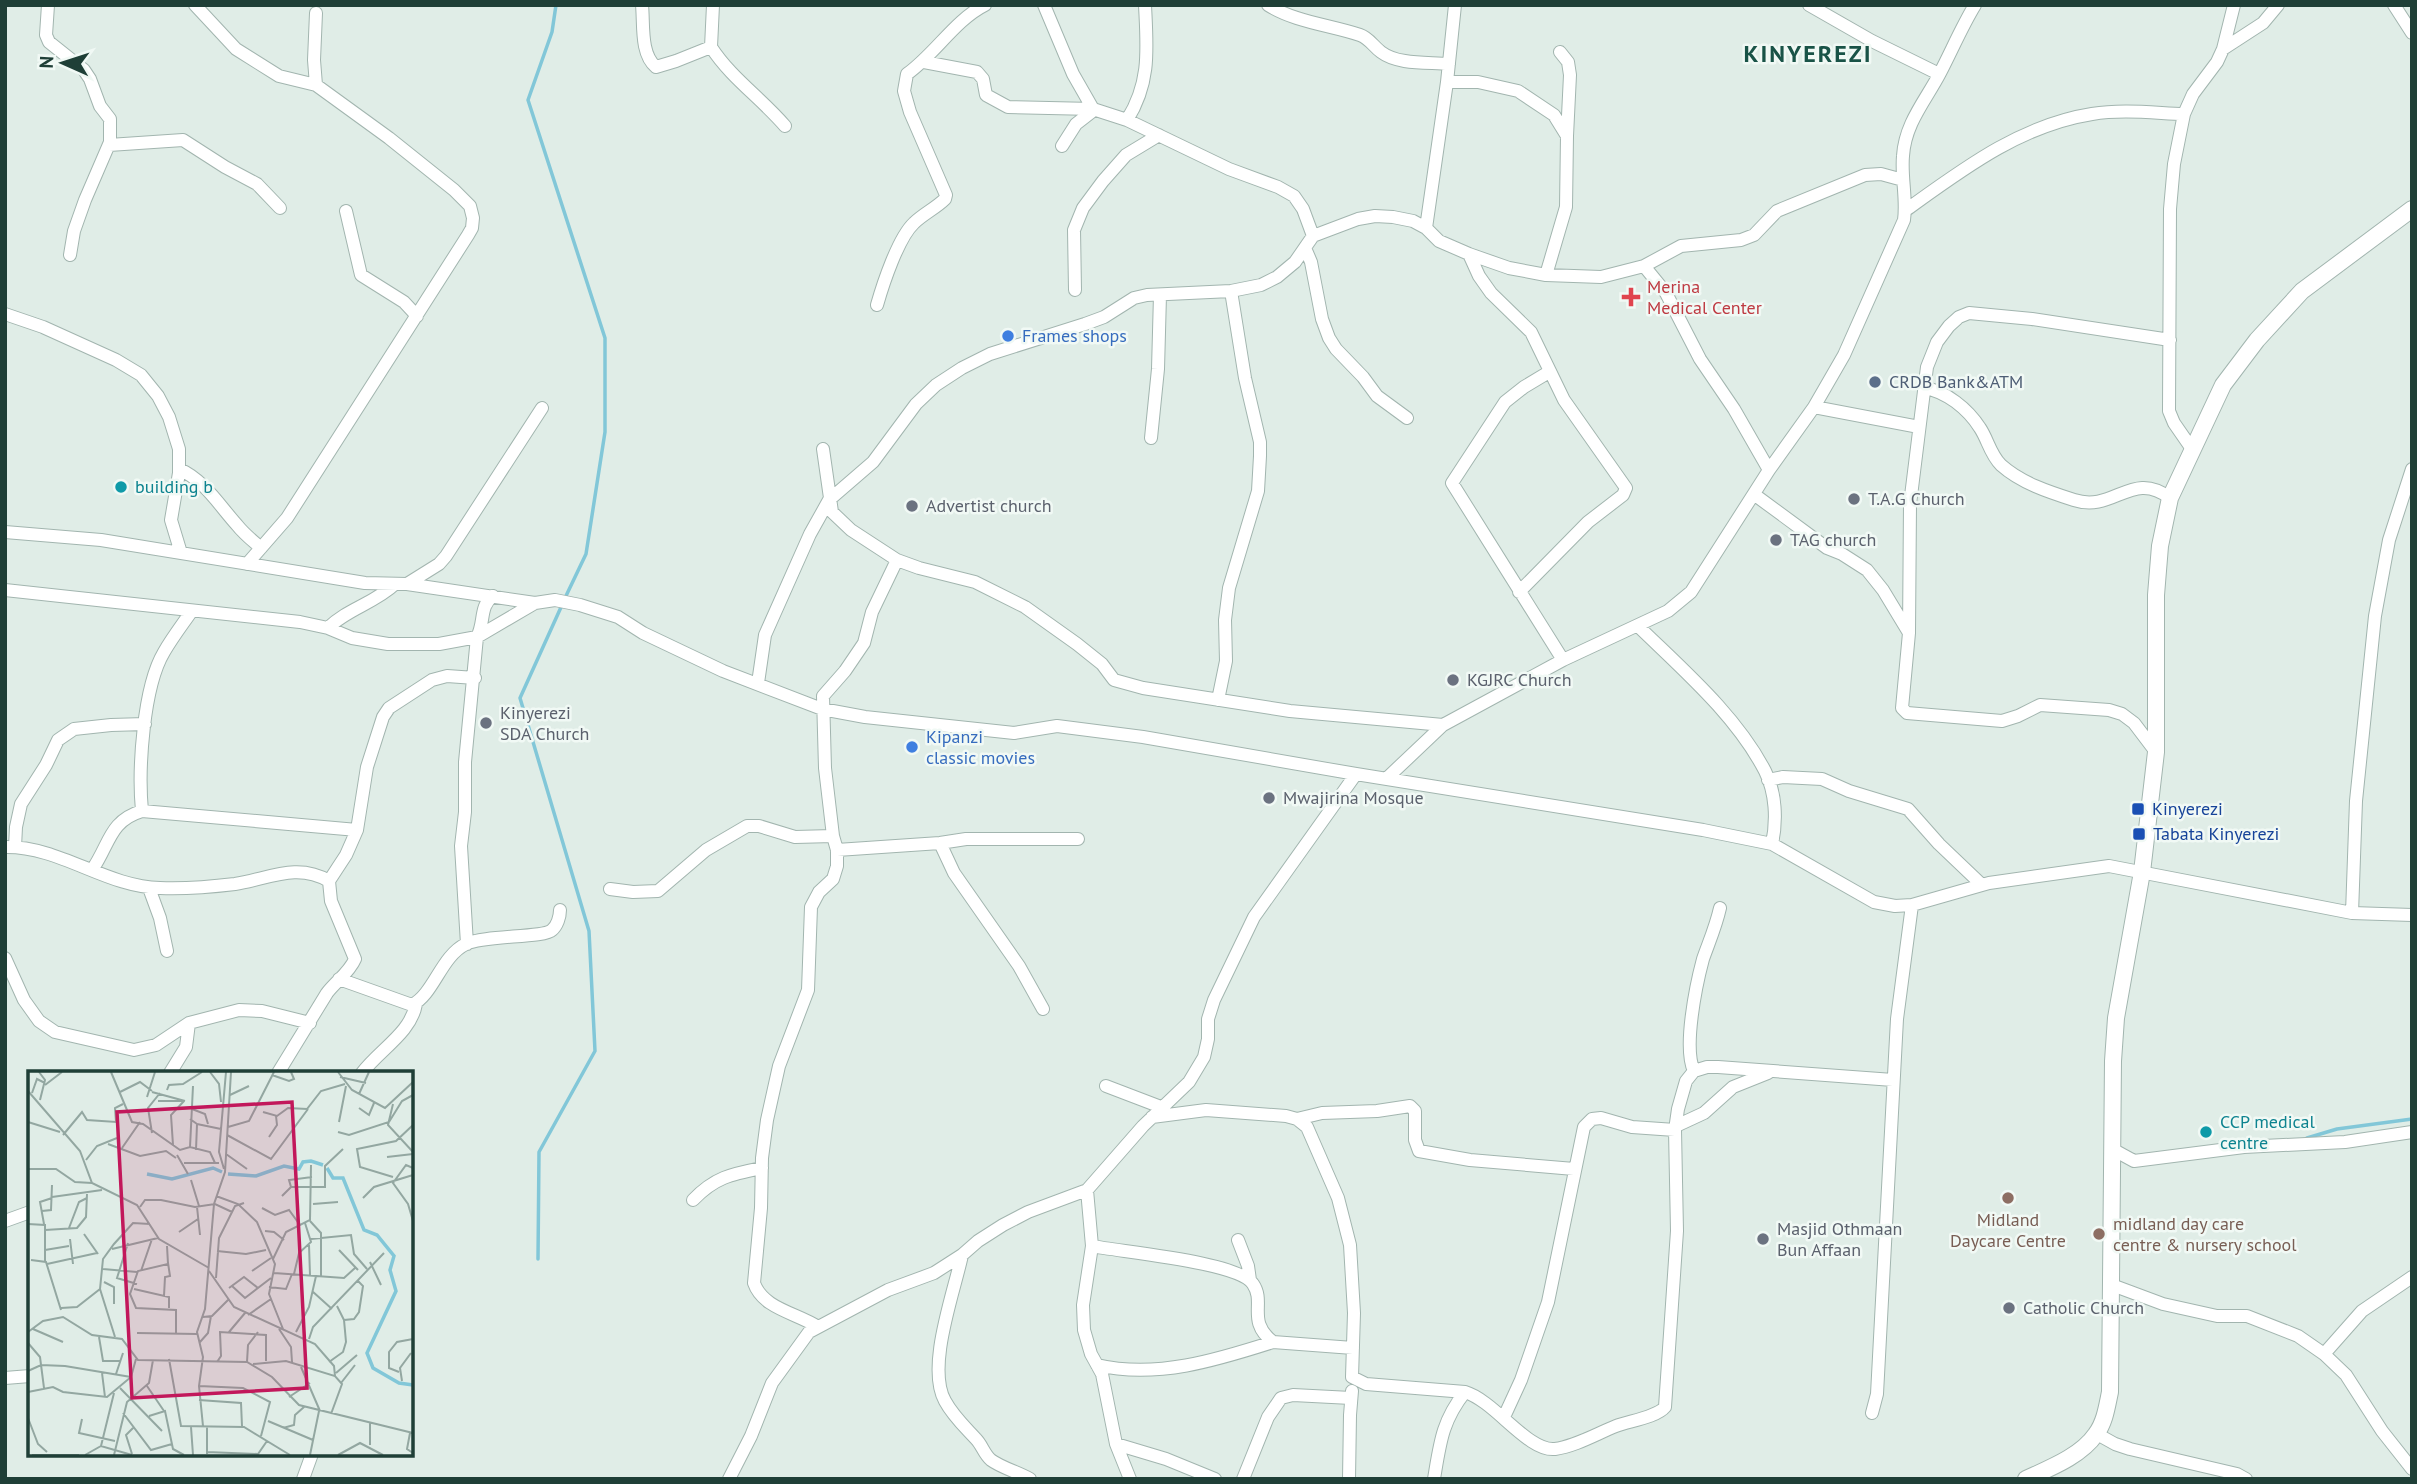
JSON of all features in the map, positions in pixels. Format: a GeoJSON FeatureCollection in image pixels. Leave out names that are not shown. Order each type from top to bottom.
{"type":"FeatureCollection","features":[{"type":"Feature","properties":{"kind":"street"},"geometry":{"type":"LineString","coordinates":[[48,5],[46,36],[49,42],[84,70],[100,106],[110,119],[109,145],[81,211],[70,255]]}},
{"type":"Feature","properties":{"kind":"street"},"geometry":{"type":"LineString","coordinates":[[195,5],[236,49],[260,66],[279,76],[316,85],[389,138],[454,190],[470,206],[473,218],[472,228],[287,518],[247,564]]}},
{"type":"Feature","properties":{"kind":"street"},"geometry":{"type":"LineString","coordinates":[[642,5],[645,47],[650,61],[656,67],[711,47]]}},
{"type":"Feature","properties":{"kind":"street"},"geometry":{"type":"LineString","coordinates":[[713,5],[711,47],[738,82],[767,105],[785,126]]}},
{"type":"Feature","properties":{"kind":"street"},"geometry":{"type":"LineString","coordinates":[[877,305],[906,233],[913,224],[945,199],[946,195],[910,112],[904,91],[907,74],[924,62],[961,22],[985,5]]}},
{"type":"Feature","properties":{"kind":"street"},"geometry":{"type":"LineString","coordinates":[[1044,5],[1073,74],[1093,109]]}},
{"type":"Feature","properties":{"kind":"street"},"geometry":{"type":"LineString","coordinates":[[1126,120],[1143,87],[1147,54],[1145,5]]}},
{"type":"Feature","properties":{"kind":"street"},"geometry":{"type":"LineString","coordinates":[[1268,5],[1286,15],[1365,37],[1390,57],[1449,64]]}},
{"type":"Feature","properties":{"kind":"street"},"geometry":{"type":"LineString","coordinates":[[1809,5],[1872,41],[1939,74]]}},
{"type":"Feature","properties":{"kind":"street"},"geometry":{"type":"LineString","coordinates":[[1386,779],[1443,725],[1563,660],[1668,611],[1691,592],[1769,470],[1814,407],[1844,355],[1895,242],[1906,210],[1903,156],[1911,122],[1975,5]]}},
{"type":"Feature","properties":{"kind":"street"},"geometry":{"type":"LineString","coordinates":[[2192,449],[2169,411],[2174,164],[2184,114],[2193,94],[2217,62],[2223,49],[2234,5]]}},
{"type":"Feature","properties":{"kind":"street"},"geometry":{"type":"LineString","coordinates":[[2223,49],[2263,23],[2277,5]]}},
{"type":"Feature","properties":{"kind":"street"},"geometry":{"type":"LineString","coordinates":[[2393,5],[2412,33]]}},
{"type":"Feature","properties":{"kind":"street"},"geometry":{"type":"LineString","coordinates":[[1426,229],[1447,82],[1454,6]]}},
{"type":"Feature","properties":{"kind":"street"},"geometry":{"type":"LineString","coordinates":[[316,13],[316,85]]}},
{"type":"Feature","properties":{"kind":"street"},"geometry":{"type":"LineString","coordinates":[[1546,275],[1566,207],[1570,75],[1568,62],[1560,51]]}},
{"type":"Feature","properties":{"kind":"street"},"geometry":{"type":"LineString","coordinates":[[924,62],[977,72],[983,79],[986,95],[1008,107],[1093,109],[1126,120],[1229,169],[1278,187],[1294,196],[1303,209],[1313,236]]}},
{"type":"Feature","properties":{"kind":"street"},"geometry":{"type":"LineString","coordinates":[[1447,82],[1478,82],[1518,90],[1554,115],[1567,136]]}},
{"type":"Feature","properties":{"kind":"street"},"geometry":{"type":"LineString","coordinates":[[1062,146],[1076,124],[1093,109]]}},
{"type":"Feature","properties":{"kind":"street"},"geometry":{"type":"LineString","coordinates":[[1906,210],[1997,148],[2057,122],[2109,112],[2184,114]]}},
{"type":"Feature","properties":{"kind":"street"},"geometry":{"type":"LineString","coordinates":[[1075,290],[1074,230],[1083,208],[1126,155],[1159,135]]}},
{"type":"Feature","properties":{"kind":"street"},"geometry":{"type":"LineString","coordinates":[[109,145],[183,140],[257,184],[280,208]]}},
{"type":"Feature","properties":{"kind":"street"},"geometry":{"type":"LineString","coordinates":[[758,683],[765,635],[810,534],[830,500],[873,462],[916,404],[936,385],[989,354],[1104,317],[1134,298],[1231,291],[1261,285],[1277,277],[1295,262],[1313,236],[1358,219],[1375,216],[1413,221],[1439,241],[1509,268],[1546,275],[1601,277],[1644,266],[1681,246],[1729,242],[1754,235],[1777,211],[1864,175],[1881,174],[1903,180]]}},
{"type":"Feature","properties":{"kind":"street"},"geometry":{"type":"LineString","coordinates":[[2026,1479],[2070,1457],[2096,1434],[2105,1415],[2110,1392],[2116,1018],[2142,872],[2155,752],[2156,595],[2160,546],[2170,498],[2223,385],[2257,340],[2302,291],[2412,209]]}},
{"type":"Feature","properties":{"kind":"street"},"geometry":{"type":"LineString","coordinates":[[346,212],[361,275],[404,302],[417,316]]}},
{"type":"Feature","properties":{"kind":"street"},"geometry":{"type":"LineString","coordinates":[[1305,248],[1311,262],[1322,320],[1336,349],[1377,396],[1407,418]]}},
{"type":"Feature","properties":{"kind":"street"},"geometry":{"type":"LineString","coordinates":[[1469,254],[1491,293],[1531,332],[1549,372],[1583,429],[1626,490],[1588,522],[1519,592]]}},
{"type":"Feature","properties":{"kind":"street"},"geometry":{"type":"LineString","coordinates":[[1644,266],[1666,293],[1700,359],[1734,409],[1769,470]]}},
{"type":"Feature","properties":{"kind":"street"},"geometry":{"type":"LineString","coordinates":[[1218,700],[1226,661],[1225,620],[1229,588],[1258,491],[1260,463],[1260,442],[1245,378],[1231,291]]}},
{"type":"Feature","properties":{"kind":"street"},"geometry":{"type":"LineString","coordinates":[[1151,438],[1158,369],[1160,295]]}},
{"type":"Feature","properties":{"kind":"street"},"geometry":{"type":"LineString","coordinates":[[2155,752],[2134,723],[2122,714],[2109,710],[2040,705],[2002,721],[1907,713],[1902,708],[1909,633],[1910,503],[1927,367],[1937,342],[1949,326],[1969,313],[2032,319],[2169,340]]}},
{"type":"Feature","properties":{"kind":"street"},"geometry":{"type":"LineString","coordinates":[[5,314],[78,342],[142,375],[158,396],[169,417],[179,449],[179,469],[171,520],[181,553]]}},
{"type":"Feature","properties":{"kind":"street"},"geometry":{"type":"LineString","coordinates":[[1549,372],[1505,402],[1452,483],[1563,660]]}},
{"type":"Feature","properties":{"kind":"street"},"geometry":{"type":"LineString","coordinates":[[1924,388],[1934,389],[1958,404],[1981,429],[1991,452],[2001,464],[2027,482],[2090,503],[2106,501],[2136,488],[2160,490],[2170,498]]}},
{"type":"Feature","properties":{"kind":"street"},"geometry":{"type":"LineString","coordinates":[[1814,407],[1919,427]]}},
{"type":"Feature","properties":{"kind":"street"},"geometry":{"type":"LineString","coordinates":[[328,628],[439,564],[542,408]]}},
{"type":"Feature","properties":{"kind":"street"},"geometry":{"type":"LineString","coordinates":[[823,449],[832,512],[851,530],[897,560],[975,582],[1017,602],[1102,664],[1114,680],[1143,688],[1290,711],[1443,725]]}},
{"type":"Feature","properties":{"kind":"street"},"geometry":{"type":"LineString","coordinates":[[179,469],[194,477],[214,496],[236,525],[261,548]]}},
{"type":"Feature","properties":{"kind":"street"},"geometry":{"type":"LineString","coordinates":[[2351,913],[2356,801],[2375,616],[2389,540],[2412,469]]}},
{"type":"Feature","properties":{"kind":"street"},"geometry":{"type":"LineString","coordinates":[[1755,495],[1827,548],[1867,570],[1883,590],[1909,633]]}},
{"type":"Feature","properties":{"kind":"street"},"geometry":{"type":"LineString","coordinates":[[5,532],[101,540],[365,583],[401,584],[535,603],[555,600],[606,612],[723,671],[822,709],[865,718],[1014,733],[1057,726],[1080,728],[1703,830],[1772,844],[1874,902],[1895,906],[1912,905],[1982,885],[2109,866],[2351,913],[2412,915]]}},
{"type":"Feature","properties":{"kind":"street"},"geometry":{"type":"LineString","coordinates":[[818,1327],[766,1302],[757,1293],[754,1283],[762,1168],[767,1120],[779,1066],[808,989],[811,907],[819,892],[835,874],[837,850],[825,768],[823,696],[845,671],[864,643],[872,612],[897,560]]}},
{"type":"Feature","properties":{"kind":"street"},"geometry":{"type":"LineString","coordinates":[[9,592],[300,622],[328,628],[352,638],[388,643],[439,644],[477,636],[535,603]]}},
{"type":"Feature","properties":{"kind":"street"},"geometry":{"type":"LineString","coordinates":[[467,944],[461,846],[465,812],[465,762],[477,636],[481,630],[485,605],[494,596]]}},
{"type":"Feature","properties":{"kind":"street"},"geometry":{"type":"LineString","coordinates":[[142,811],[145,724],[152,686],[163,653],[191,612]]}},
{"type":"Feature","properties":{"kind":"street"},"geometry":{"type":"LineString","coordinates":[[1638,626],[1715,702],[1765,772],[1775,810],[1772,844]]}},
{"type":"Feature","properties":{"kind":"street"},"geometry":{"type":"LineString","coordinates":[[279,1071],[327,993],[351,968],[355,959],[331,901],[329,881],[357,830],[370,756],[383,716],[389,708],[432,680],[447,676],[475,678]]}},
{"type":"Feature","properties":{"kind":"street"},"geometry":{"type":"LineString","coordinates":[[145,724],[111,724],[74,729],[58,740],[46,765],[21,804],[10,847],[26,847],[149,888],[223,885],[309,872],[329,881]]}},
{"type":"Feature","properties":{"kind":"street"},"geometry":{"type":"LineString","coordinates":[[729,1479],[751,1436],[767,1393],[808,1332],[888,1290],[934,1273],[978,1241],[1028,1212],[1087,1190],[1157,1112],[1189,1082],[1203,1057],[1208,1039],[1208,1019],[1214,1000],[1254,917],[1356,774]]}},
{"type":"Feature","properties":{"kind":"street"},"geometry":{"type":"LineString","coordinates":[[1768,780],[1822,779],[1860,795],[1908,809],[1939,844],[1982,885]]}},
{"type":"Feature","properties":{"kind":"street"},"geometry":{"type":"LineString","coordinates":[[92,870],[114,829],[128,815],[142,811],[357,830]]}},
{"type":"Feature","properties":{"kind":"street"},"geometry":{"type":"LineString","coordinates":[[610,889],[658,891],[706,850],[747,826],[759,826],[794,837],[833,836]]}},
{"type":"Feature","properties":{"kind":"street"},"geometry":{"type":"LineString","coordinates":[[837,850],[967,839],[1078,839]]}},
{"type":"Feature","properties":{"kind":"street"},"geometry":{"type":"LineString","coordinates":[[940,843],[954,873],[1019,966],[1043,1009]]}},
{"type":"Feature","properties":{"kind":"street"},"geometry":{"type":"LineString","coordinates":[[149,888],[160,918],[167,951]]}},
{"type":"Feature","properties":{"kind":"street"},"geometry":{"type":"LineString","coordinates":[[1872,1413],[1877,1394],[1897,1018],[1912,905]]}},
{"type":"Feature","properties":{"kind":"street"},"geometry":{"type":"LineString","coordinates":[[1695,1071],[1689,1047],[1696,992],[1720,908]]}},
{"type":"Feature","properties":{"kind":"street"},"geometry":{"type":"LineString","coordinates":[[364,1071],[399,1034],[412,1016],[416,1003],[448,960],[467,944],[494,937],[547,933],[555,925],[561,910]]}},
{"type":"Feature","properties":{"kind":"street"},"geometry":{"type":"LineString","coordinates":[[5,958],[24,1000],[39,1021],[55,1032],[134,1050],[156,1045],[189,1023],[239,1010],[262,1011],[310,1023]]}},
{"type":"Feature","properties":{"kind":"street"},"geometry":{"type":"LineString","coordinates":[[339,979],[406,1004],[416,1003]]}},
{"type":"Feature","properties":{"kind":"street"},"geometry":{"type":"LineString","coordinates":[[171,1071],[186,1047],[189,1023]]}},
{"type":"Feature","properties":{"kind":"street"},"geometry":{"type":"LineString","coordinates":[[1106,1086],[1157,1112],[1206,1110],[1286,1116],[1297,1119],[1307,1127],[1338,1198],[1350,1245],[1353,1284],[1352,1377],[1357,1381],[1477,1395],[1532,1442],[1547,1449],[1570,1445],[1629,1420],[1661,1412],[1665,1407],[1677,1231],[1675,1128],[1680,1093],[1695,1071],[1707,1067],[1893,1080]]}},
{"type":"Feature","properties":{"kind":"street"},"geometry":{"type":"LineString","coordinates":[[1504,1417],[1521,1380],[1548,1301],[1584,1127],[1592,1119],[1601,1118],[1632,1127],[1675,1128],[1704,1113],[1733,1087],[1774,1071]]}},
{"type":"Feature","properties":{"kind":"street"},"geometry":{"type":"LineString","coordinates":[[1297,1119],[1322,1113],[1377,1111],[1410,1106],[1415,1111],[1415,1140],[1419,1151],[1471,1160],[1574,1169]]}},
{"type":"Feature","properties":{"kind":"street"},"geometry":{"type":"LineString","coordinates":[[2112,1149],[2134,1161],[2244,1147],[2345,1142],[2412,1132]]}},
{"type":"Feature","properties":{"kind":"street"},"geometry":{"type":"LineString","coordinates":[[692,1200],[723,1177],[762,1168]]}},
{"type":"Feature","properties":{"kind":"street"},"geometry":{"type":"LineString","coordinates":[[1087,1190],[1092,1246],[1083,1304],[1084,1330],[1091,1354],[1102,1374],[1116,1444],[1130,1479]]}},
{"type":"Feature","properties":{"kind":"street"},"geometry":{"type":"LineString","coordinates":[[5,1221],[28,1213]]}},
{"type":"Feature","properties":{"kind":"street"},"geometry":{"type":"LineString","coordinates":[[1238,1240],[1255,1289],[1259,1327],[1273,1342]]}},
{"type":"Feature","properties":{"kind":"street"},"geometry":{"type":"LineString","coordinates":[[1092,1246],[1205,1265],[1237,1273],[1250,1280]]}},
{"type":"Feature","properties":{"kind":"street"},"geometry":{"type":"LineString","coordinates":[[962,1255],[939,1354],[939,1381],[944,1399],[993,1461],[1030,1479]]}},
{"type":"Feature","properties":{"kind":"street"},"geometry":{"type":"LineString","coordinates":[[2324,1354],[2362,1311],[2412,1277]]}},
{"type":"Feature","properties":{"kind":"street"},"geometry":{"type":"LineString","coordinates":[[2112,1285],[2163,1304],[2217,1316],[2247,1316],[2298,1336],[2324,1354],[2346,1375],[2382,1431],[2412,1469]]}},
{"type":"Feature","properties":{"kind":"street"},"geometry":{"type":"LineString","coordinates":[[1097,1365],[1125,1370],[1156,1369],[1219,1358],[1273,1342],[1353,1348]]}},
{"type":"Feature","properties":{"kind":"street"},"geometry":{"type":"LineString","coordinates":[[5,1378],[28,1376]]}},
{"type":"Feature","properties":{"kind":"street"},"geometry":{"type":"LineString","coordinates":[[1349,1479],[1351,1398],[1357,1381]]}},
{"type":"Feature","properties":{"kind":"street"},"geometry":{"type":"LineString","coordinates":[[1434,1479],[1441,1435],[1452,1408],[1465,1392]]}},
{"type":"Feature","properties":{"kind":"street"},"geometry":{"type":"LineString","coordinates":[[1243,1479],[1268,1417],[1281,1398],[1293,1395],[1351,1398]]}},
{"type":"Feature","properties":{"kind":"street"},"geometry":{"type":"LineString","coordinates":[[2096,1434],[2130,1449],[2237,1474],[2246,1479]]}},
{"type":"Feature","properties":{"kind":"street"},"geometry":{"type":"LineString","coordinates":[[1116,1444],[1215,1479]]}},
{"type":"Feature","properties":{"kind":"street"},"geometry":{"type":"LineString","coordinates":[[303,1479],[311,1456]]}},
{"type":"Feature","properties":{"kind":"waterway"},"geometry":{"type":"LineString","coordinates":[[556,5],[552,32],[528,100],[605,338],[605,432],[586,554],[565,598]]}},
{"type":"Feature","properties":{"kind":"waterway"},"geometry":{"type":"LineString","coordinates":[[538,1259],[539,1152],[595,1051],[589,931],[520,698],[562,605]]}},
{"type":"Feature","properties":{"kind":"waterway"},"geometry":{"type":"LineString","coordinates":[[2307,1138],[2337,1129],[2412,1119]]}},
{"type":"Feature","properties":{"kind":"place","name":"Merina Medical Center"},"geometry":{"type":"Point","coordinates":[1631,297]}},
{"type":"Feature","properties":{"kind":"place","name":"Frames shops"},"geometry":{"type":"Point","coordinates":[1008,336]}},
{"type":"Feature","properties":{"kind":"place","name":"CRDB Bank&ATM"},"geometry":{"type":"Point","coordinates":[1875,382]}},
{"type":"Feature","properties":{"kind":"place","name":"building b"},"geometry":{"type":"Point","coordinates":[121,487]}},
{"type":"Feature","properties":{"kind":"place","name":"T.A.G Church"},"geometry":{"type":"Point","coordinates":[1854,499]}},
{"type":"Feature","properties":{"kind":"place","name":"Advertist church"},"geometry":{"type":"Point","coordinates":[912,506]}},
{"type":"Feature","properties":{"kind":"place","name":"TAG church"},"geometry":{"type":"Point","coordinates":[1776,540]}},
{"type":"Feature","properties":{"kind":"place","name":"KGJRC Church"},"geometry":{"type":"Point","coordinates":[1453,680]}},
{"type":"Feature","properties":{"kind":"place","name":"Kinyerezi SDA Church"},"geometry":{"type":"Point","coordinates":[486,723]}},
{"type":"Feature","properties":{"kind":"place","name":"Kipanzi classic movies"},"geometry":{"type":"Point","coordinates":[912,747]}},
{"type":"Feature","properties":{"kind":"place","name":"Mwajirina Mosque"},"geometry":{"type":"Point","coordinates":[1269,798]}},
{"type":"Feature","properties":{"kind":"place","name":"Kinyerezi"},"geometry":{"type":"Point","coordinates":[2138,809]}},
{"type":"Feature","properties":{"kind":"place","name":"Tabata Kinyerezi"},"geometry":{"type":"Point","coordinates":[2139,834]}},
{"type":"Feature","properties":{"kind":"place","name":"CCP medical centre"},"geometry":{"type":"Point","coordinates":[2206,1132]}},
{"type":"Feature","properties":{"kind":"place","name":"Midland Daycare Centre"},"geometry":{"type":"Point","coordinates":[2008,1198]}},
{"type":"Feature","properties":{"kind":"place","name":"midland day care centre & nursery school"},"geometry":{"type":"Point","coordinates":[2099,1234]}},
{"type":"Feature","properties":{"kind":"place","name":"Masjid Othmaan Bun Affaan"},"geometry":{"type":"Point","coordinates":[1763,1239]}},
{"type":"Feature","properties":{"kind":"place","name":"Catholic Church"},"geometry":{"type":"Point","coordinates":[2009,1308]}},
{"type":"Feature","properties":{"kind":"district","name":"KINYEREZI"},"geometry":{"type":"Point","coordinates":[1808,54]}}]}
